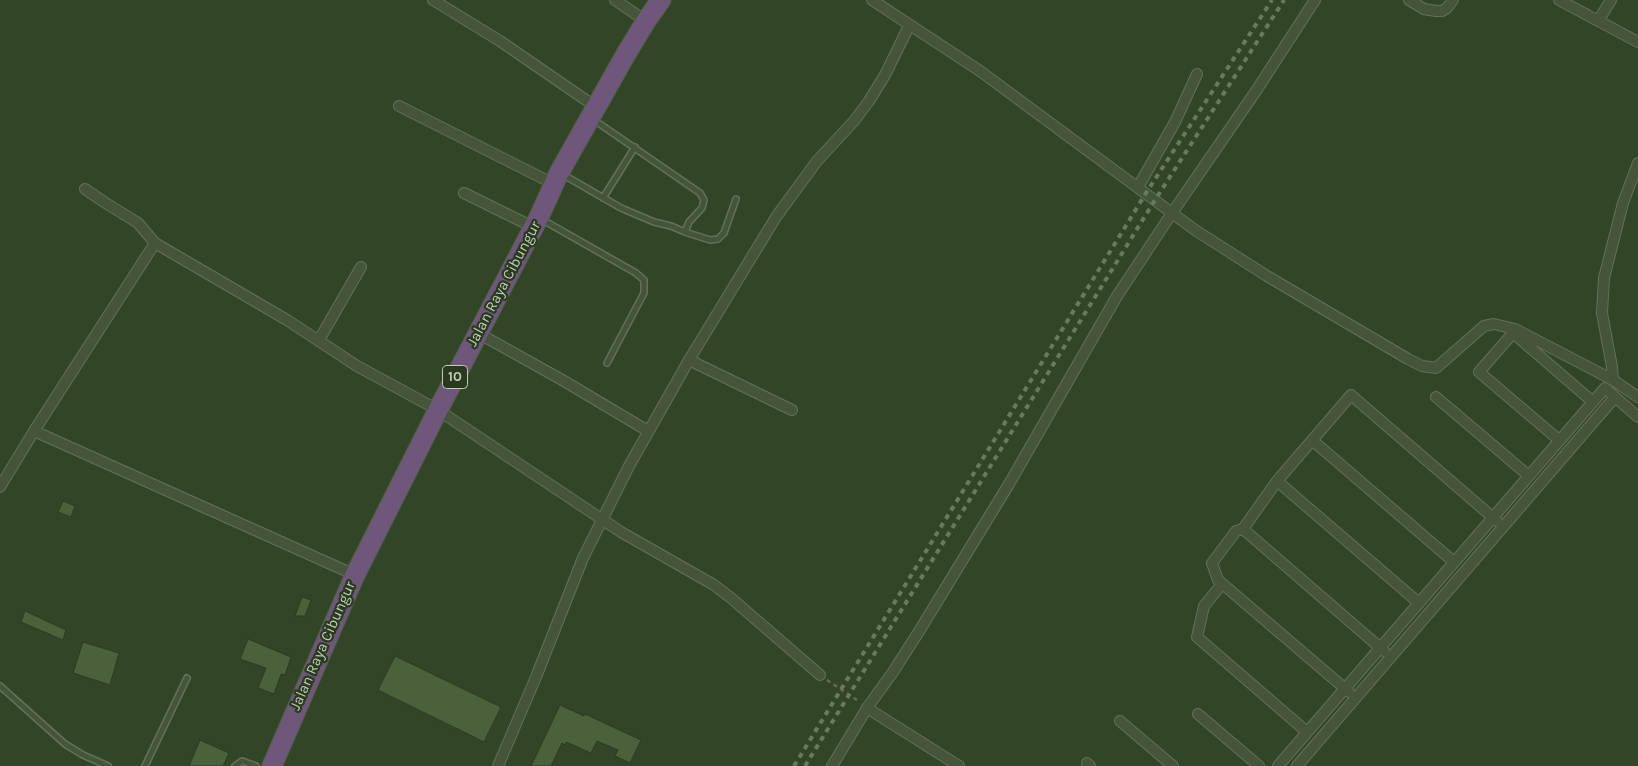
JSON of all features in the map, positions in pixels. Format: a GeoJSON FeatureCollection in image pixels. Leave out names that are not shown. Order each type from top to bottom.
{"type":"FeatureCollection","features":[{"type":"Feature","properties":{"kind":"highway","name":"Jalan Raya Cibungur"},"geometry":{"type":"LineString","coordinates":[[272,766],[355,575],[438,410],[536,222],[556,178],[646,21],[661,0]]}},
{"type":"Feature","properties":{"kind":"street"},"geometry":{"type":"LineString","coordinates":[[433,0],[500,41],[593,112]]}},
{"type":"Feature","properties":{"kind":"street"},"geometry":{"type":"LineString","coordinates":[[615,0],[646,21]]}},
{"type":"Feature","properties":{"kind":"street"},"geometry":{"type":"LineString","coordinates":[[872,0],[980,72],[1172,213],[1267,276],[1422,366],[1436,368],[1484,326],[1494,324],[1515,330],[1613,380],[1638,397]]}},
{"type":"Feature","properties":{"kind":"street"},"geometry":{"type":"LineString","coordinates":[[832,766],[867,708],[918,633],[1009,484],[1105,316],[1315,0]]}},
{"type":"Feature","properties":{"kind":"street"},"geometry":{"type":"LineString","coordinates":[[1409,0],[1424,9],[1442,11],[1453,0]]}},
{"type":"Feature","properties":{"kind":"street"},"geometry":{"type":"LineString","coordinates":[[1559,0],[1638,42]]}},
{"type":"Feature","properties":{"kind":"street"},"geometry":{"type":"LineString","coordinates":[[1598,20],[1611,0]]}},
{"type":"Feature","properties":{"kind":"street"},"geometry":{"type":"LineString","coordinates":[[498,766],[536,678],[583,558],[628,466],[689,360],[782,208],[817,161],[854,121],[868,101],[885,74],[909,26]]}},
{"type":"Feature","properties":{"kind":"street"},"geometry":{"type":"LineString","coordinates":[[1138,187],[1175,122],[1196,74]]}},
{"type":"Feature","properties":{"kind":"street"},"geometry":{"type":"LineString","coordinates":[[399,106],[556,178]]}},
{"type":"Feature","properties":{"kind":"street"},"geometry":{"type":"LineString","coordinates":[[1613,380],[1602,313],[1604,278],[1624,203],[1638,163]]}},
{"type":"Feature","properties":{"kind":"street"},"geometry":{"type":"LineString","coordinates":[[85,189],[138,223],[155,243],[319,340],[357,366],[438,410],[602,520],[714,585],[820,675]]}},
{"type":"Feature","properties":{"kind":"street"},"geometry":{"type":"LineString","coordinates":[[464,193],[536,222]]}},
{"type":"Feature","properties":{"kind":"street"},"geometry":{"type":"LineString","coordinates":[[0,487],[155,243]]}},
{"type":"Feature","properties":{"kind":"street"},"geometry":{"type":"LineString","coordinates":[[319,340],[361,267]]}},
{"type":"Feature","properties":{"kind":"street"},"geometry":{"type":"LineString","coordinates":[[478,333],[648,431]]}},
{"type":"Feature","properties":{"kind":"street"},"geometry":{"type":"LineString","coordinates":[[1560,440],[1480,372],[1512,334],[1593,402]]}},
{"type":"Feature","properties":{"kind":"street"},"geometry":{"type":"LineString","coordinates":[[689,360],[792,410]]}},
{"type":"Feature","properties":{"kind":"street"},"geometry":{"type":"LineString","coordinates":[[1278,766],[1604,388],[1638,417]]}},
{"type":"Feature","properties":{"kind":"street"},"geometry":{"type":"LineString","coordinates":[[1356,698],[1222,584],[1218,580],[1212,563],[1236,531],[1243,529],[1277,481],[1312,440],[1351,396],[1504,526]]}},
{"type":"Feature","properties":{"kind":"street"},"geometry":{"type":"LineString","coordinates":[[1436,397],[1529,476]]}},
{"type":"Feature","properties":{"kind":"street"},"geometry":{"type":"LineString","coordinates":[[1297,766],[1615,398]]}},
{"type":"Feature","properties":{"kind":"street"},"geometry":{"type":"LineString","coordinates":[[34,431],[355,575]]}},
{"type":"Feature","properties":{"kind":"street"},"geometry":{"type":"LineString","coordinates":[[1312,440],[1454,562]]}},
{"type":"Feature","properties":{"kind":"street"},"geometry":{"type":"LineString","coordinates":[[1277,481],[1419,603]]}},
{"type":"Feature","properties":{"kind":"street"},"geometry":{"type":"LineString","coordinates":[[1243,529],[1391,657]]}},
{"type":"Feature","properties":{"kind":"street"},"geometry":{"type":"LineString","coordinates":[[1222,584],[1204,606],[1197,637],[1307,732]]}},
{"type":"Feature","properties":{"kind":"street"},"geometry":{"type":"LineString","coordinates":[[867,708],[959,766]]}},
{"type":"Feature","properties":{"kind":"street"},"geometry":{"type":"LineString","coordinates":[[1198,714],[1258,766]]}},
{"type":"Feature","properties":{"kind":"street"},"geometry":{"type":"LineString","coordinates":[[1120,721],[1173,766]]}},
{"type":"Feature","properties":{"kind":"lane"},"geometry":{"type":"LineString","coordinates":[[593,112],[635,148],[700,193],[704,200],[702,208],[689,222],[685,232]]}},
{"type":"Feature","properties":{"kind":"lane"},"geometry":{"type":"LineString","coordinates":[[603,198],[635,148]]}},
{"type":"Feature","properties":{"kind":"lane"},"geometry":{"type":"LineString","coordinates":[[556,178],[654,222],[710,240],[718,239],[723,235],[736,199]]}},
{"type":"Feature","properties":{"kind":"lane"},"geometry":{"type":"LineString","coordinates":[[536,222],[636,273],[644,280],[644,292],[607,363]]}},
{"type":"Feature","properties":{"kind":"lane"},"geometry":{"type":"LineString","coordinates":[[145,766],[187,678]]}},
{"type":"Feature","properties":{"kind":"lane"},"geometry":{"type":"LineString","coordinates":[[0,686],[65,744],[83,755],[108,766]]}},
{"type":"Feature","properties":{"kind":"lane"},"geometry":{"type":"LineString","coordinates":[[235,766],[242,761],[256,766]]}},
{"type":"Feature","properties":{"kind":"path"},"geometry":{"type":"LineString","coordinates":[[820,675],[850,694],[867,708]]}},
{"type":"Feature","properties":{"kind":"building"},"geometry":{"type":"Polygon","coordinates":[[[63,501],[75,506],[71,517],[58,512],[63,501]]]}},
{"type":"Feature","properties":{"kind":"building"},"geometry":{"type":"Polygon","coordinates":[[[302,597],[311,600],[305,616],[295,616],[302,597]]]}},
{"type":"Feature","properties":{"kind":"building"},"geometry":{"type":"Polygon","coordinates":[[[25,611],[66,630],[63,640],[21,622],[25,611]]]}},
{"type":"Feature","properties":{"kind":"building"},"geometry":{"type":"Polygon","coordinates":[[[248,639],[291,657],[285,675],[281,674],[274,694],[258,688],[266,668],[240,659],[248,639]]]}},
{"type":"Feature","properties":{"kind":"building"},"geometry":{"type":"Polygon","coordinates":[[[83,642],[119,653],[110,685],[73,673],[83,642]]]}},
{"type":"Feature","properties":{"kind":"building"},"geometry":{"type":"Polygon","coordinates":[[[395,656],[501,707],[484,742],[378,690],[395,656]]]}},
{"type":"Feature","properties":{"kind":"building"},"geometry":{"type":"Polygon","coordinates":[[[560,705],[584,716],[585,714],[641,740],[630,763],[615,756],[618,750],[597,741],[591,753],[566,742],[565,745],[562,743],[551,766],[531,766],[560,705]]]}},
{"type":"Feature","properties":{"kind":"building"},"geometry":{"type":"Polygon","coordinates":[[[200,740],[229,753],[223,766],[189,766],[200,740]]]}},
{"type":"Feature","properties":{"kind":"railway"},"geometry":{"type":"LineString","coordinates":[[794,766],[1146,193],[1272,0]]}},
{"type":"Feature","properties":{"kind":"railway"},"geometry":{"type":"LineString","coordinates":[[805,766],[1155,200],[1284,0]]}}]}
